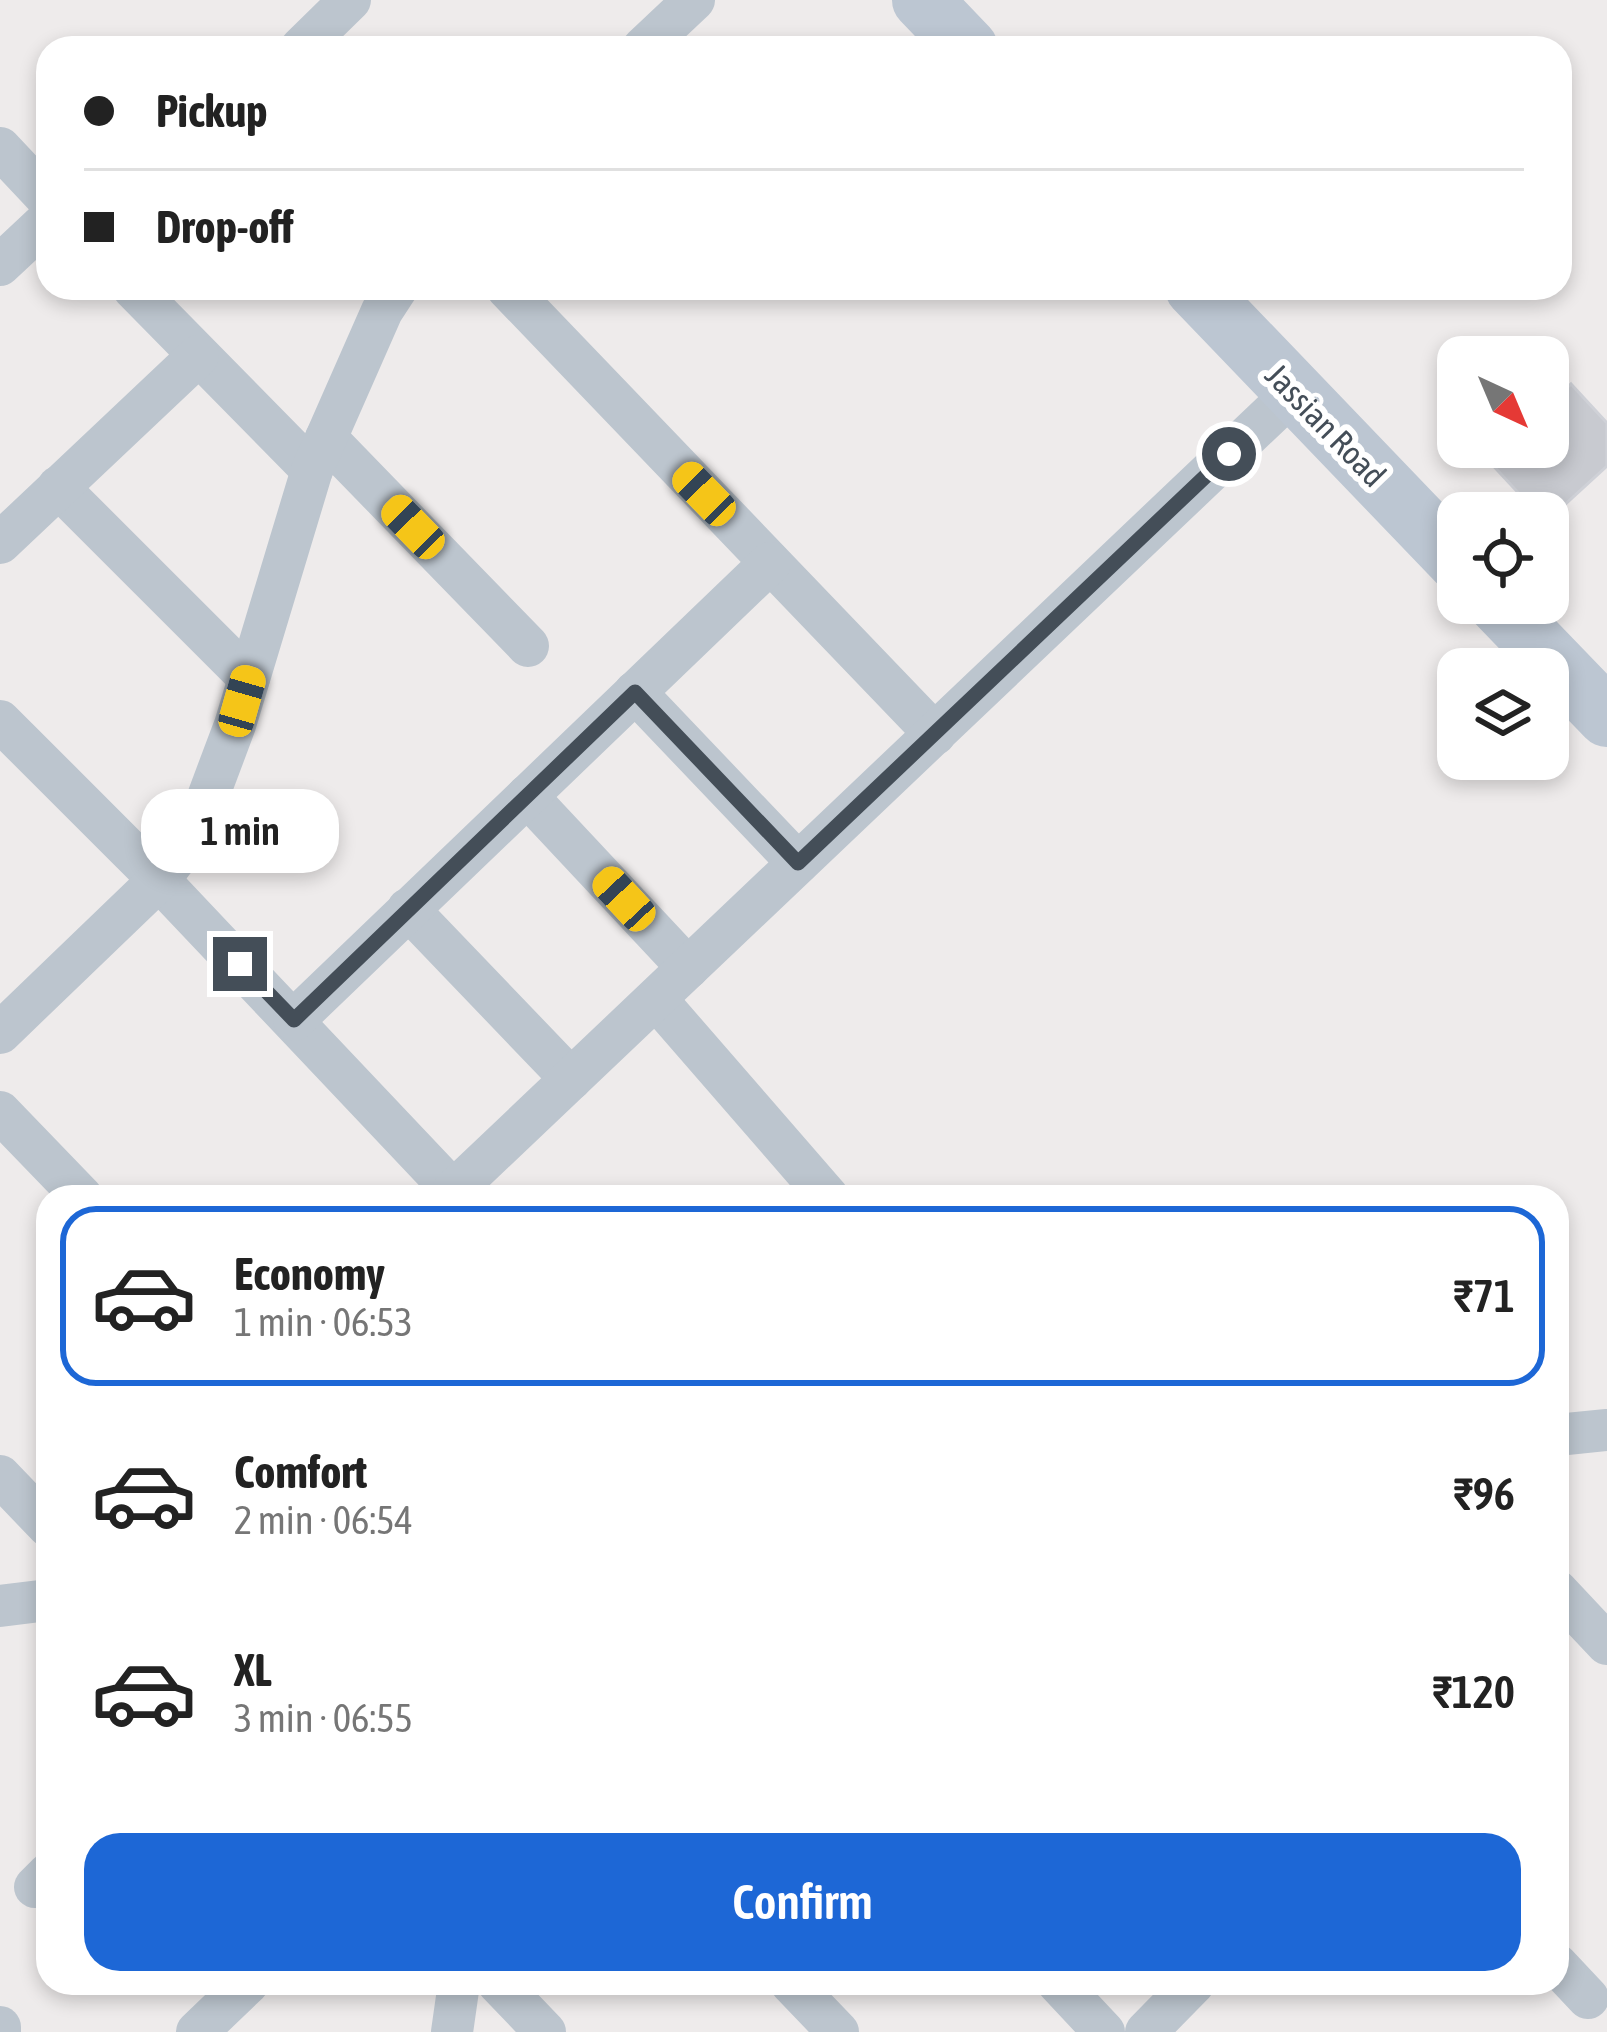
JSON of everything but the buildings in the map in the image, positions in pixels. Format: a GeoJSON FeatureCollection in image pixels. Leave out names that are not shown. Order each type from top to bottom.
{"type":"FeatureCollection","features":[{"type":"Feature","properties":{"kind":"street"},"geometry":{"type":"LineString","coordinates":[[313,36],[350,0]]}},
{"type":"Feature","properties":{"kind":"street"},"geometry":{"type":"LineString","coordinates":[[656,36],[694,0]]}},
{"type":"Feature","properties":{"kind":"street"},"geometry":{"type":"LineString","coordinates":[[922,0],[956,36]]}},
{"type":"Feature","properties":{"kind":"street"},"geometry":{"type":"LineString","coordinates":[[0,148],[36,186]]}},
{"type":"Feature","properties":{"kind":"street"},"geometry":{"type":"LineString","coordinates":[[0,265],[36,231]]}},
{"type":"Feature","properties":{"kind":"street"},"geometry":{"type":"LineString","coordinates":[[145,300],[198,356],[319,454],[528,646]]}},
{"type":"Feature","properties":{"kind":"street"},"geometry":{"type":"LineString","coordinates":[[0,1033],[159,880],[184,847],[206,805],[319,454],[389,300]]}},
{"type":"Feature","properties":{"kind":"street"},"geometry":{"type":"LineString","coordinates":[[519,300],[935,734]]}},
{"type":"Feature","properties":{"kind":"street","name":"Jassian Road"},"geometry":{"type":"LineString","coordinates":[[1207,300],[1437,540]]}},
{"type":"Feature","properties":{"kind":"street"},"geometry":{"type":"LineString","coordinates":[[0,544],[198,356]]}},
{"type":"Feature","properties":{"kind":"street"},"geometry":{"type":"LineString","coordinates":[[465,1185],[1294,392]]}},
{"type":"Feature","properties":{"kind":"street"},"geometry":{"type":"LineString","coordinates":[[58,488],[249,678]]}},
{"type":"Feature","properties":{"kind":"street"},"geometry":{"type":"LineString","coordinates":[[294,1020],[770,562]]}},
{"type":"Feature","properties":{"kind":"street"},"geometry":{"type":"LineString","coordinates":[[1517,624],[1607,717]]}},
{"type":"Feature","properties":{"kind":"street"},"geometry":{"type":"LineString","coordinates":[[635,692],[798,863]]}},
{"type":"Feature","properties":{"kind":"street"},"geometry":{"type":"LineString","coordinates":[[0,722],[159,880],[448,1185]]}},
{"type":"Feature","properties":{"kind":"street"},"geometry":{"type":"LineString","coordinates":[[527,796],[688,968]]}},
{"type":"Feature","properties":{"kind":"street"},"geometry":{"type":"LineString","coordinates":[[408,909],[571,1079]]}},
{"type":"Feature","properties":{"kind":"street"},"geometry":{"type":"LineString","coordinates":[[656,999],[818,1185]]}},
{"type":"Feature","properties":{"kind":"street"},"geometry":{"type":"LineString","coordinates":[[0,1112],[70,1185]]}},
{"type":"Feature","properties":{"kind":"street"},"geometry":{"type":"LineString","coordinates":[[1569,1434],[1607,1430]]}},
{"type":"Feature","properties":{"kind":"street"},"geometry":{"type":"LineString","coordinates":[[0,1477],[36,1514]]}},
{"type":"Feature","properties":{"kind":"street"},"geometry":{"type":"LineString","coordinates":[[0,1606],[36,1602]]}},
{"type":"Feature","properties":{"kind":"street"},"geometry":{"type":"LineString","coordinates":[[1569,1604],[1607,1644]]}},
{"type":"Feature","properties":{"kind":"street"},"geometry":{"type":"LineString","coordinates":[[1569,1977],[1588,1997]]}},
{"type":"Feature","properties":{"kind":"street"},"geometry":{"type":"LineString","coordinates":[[216,2026],[239,1995]]}},
{"type":"Feature","properties":{"kind":"street"},"geometry":{"type":"LineString","coordinates":[[452,2032],[457,1995]]}},
{"type":"Feature","properties":{"kind":"street"},"geometry":{"type":"LineString","coordinates":[[510,1995],[545,2032]]}},
{"type":"Feature","properties":{"kind":"street"},"geometry":{"type":"LineString","coordinates":[[803,1995],[838,2032]]}},
{"type":"Feature","properties":{"kind":"street"},"geometry":{"type":"LineString","coordinates":[[1069,1995],[1104,2032]]}},
{"type":"Feature","properties":{"kind":"street"},"geometry":{"type":"LineString","coordinates":[[1146,2032],[1182,1995]]}},
{"type":"Feature","properties":{"kind":"route"},"geometry":{"type":"LineString","coordinates":[[240,964],[294,1020],[635,692],[798,863],[1229,454]]}}]}
